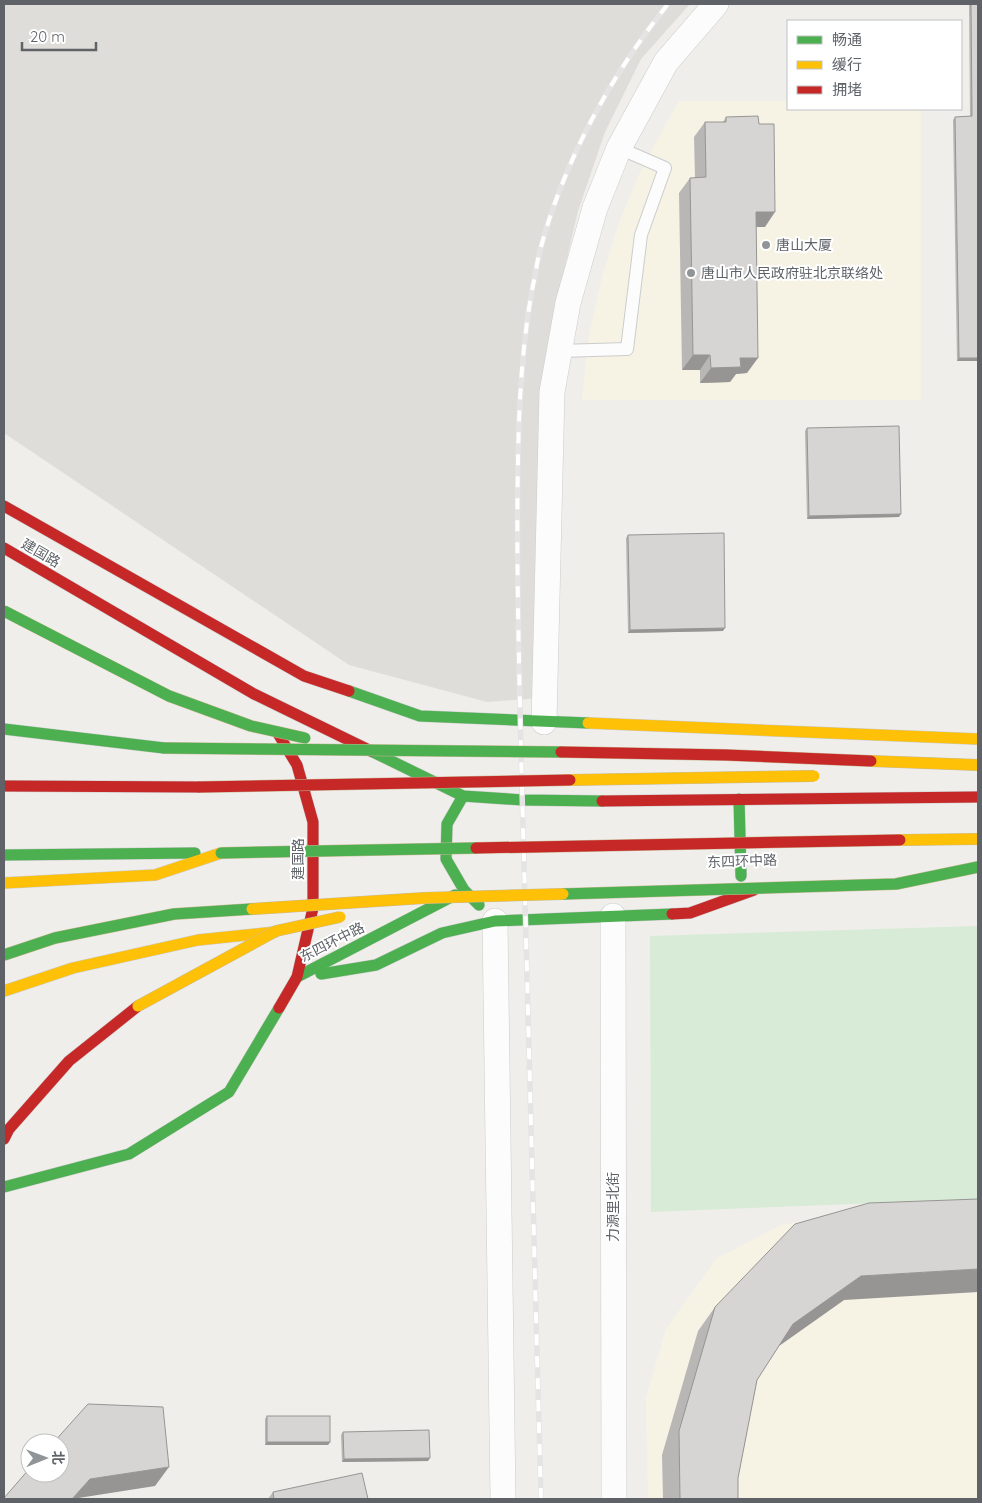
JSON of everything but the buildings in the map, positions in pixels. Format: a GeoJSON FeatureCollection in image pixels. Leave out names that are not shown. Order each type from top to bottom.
{"type":"FeatureCollection","features":[{"type":"Feature","properties":{"kind":"main road"},"geometry":{"type":"LineString","coordinates":[[4,506],[304,676],[420,716],[978,739]]}},
{"type":"Feature","properties":{"kind":"main road","name":"建国路"},"geometry":{"type":"LineString","coordinates":[[4,548],[254,694],[297,765],[313,822],[313,908],[297,977],[229,1092],[128,1154],[4,1187]]}},
{"type":"Feature","properties":{"kind":"main road"},"geometry":{"type":"LineString","coordinates":[[4,611],[169,696],[251,726],[360,750]]}},
{"type":"Feature","properties":{"kind":"main road"},"geometry":{"type":"LineString","coordinates":[[254,694],[463,796],[532,800],[978,797]]}},
{"type":"Feature","properties":{"kind":"main road"},"geometry":{"type":"LineString","coordinates":[[4,729],[164,748],[726,755],[978,765]]}},
{"type":"Feature","properties":{"kind":"main road"},"geometry":{"type":"LineString","coordinates":[[908,774],[978,772]]}},
{"type":"Feature","properties":{"kind":"main road"},"geometry":{"type":"LineString","coordinates":[[31,774],[114,787]]}},
{"type":"Feature","properties":{"kind":"main road"},"geometry":{"type":"LineString","coordinates":[[4,786],[200,787],[829,775]]}},
{"type":"Feature","properties":{"kind":"main road"},"geometry":{"type":"LineString","coordinates":[[463,796],[447,824],[446,859],[464,890],[495,921]]}},
{"type":"Feature","properties":{"kind":"main road"},"geometry":{"type":"LineString","coordinates":[[739,799],[741,876]]}},
{"type":"Feature","properties":{"kind":"main road","name":"东四环中路"},"geometry":{"type":"LineString","coordinates":[[4,855],[221,853],[978,839]]}},
{"type":"Feature","properties":{"kind":"main road"},"geometry":{"type":"LineString","coordinates":[[4,883],[155,875],[221,853]]}},
{"type":"Feature","properties":{"kind":"main road"},"geometry":{"type":"LineString","coordinates":[[902,872],[978,868]]}},
{"type":"Feature","properties":{"kind":"main road"},"geometry":{"type":"LineString","coordinates":[[4,955],[55,938],[174,914],[424,898],[896,884],[978,868]]}},
{"type":"Feature","properties":{"kind":"main road","name":"东四环中路"},"geometry":{"type":"LineString","coordinates":[[297,977],[376,965],[442,933],[495,921],[690,913],[797,875]]}},
{"type":"Feature","properties":{"kind":"main road","name":"东四环中路"},"geometry":{"type":"LineString","coordinates":[[297,977],[464,890],[508,884]]}},
{"type":"Feature","properties":{"kind":"main road"},"geometry":{"type":"LineString","coordinates":[[4,991],[73,968],[198,940],[276,931],[424,898]]}},
{"type":"Feature","properties":{"kind":"main road"},"geometry":{"type":"LineString","coordinates":[[4,1139],[9,1129],[69,1061],[138,1006],[276,931]]}},
{"type":"Feature","properties":{"kind":"street"},"geometry":{"type":"LineString","coordinates":[[544,722],[552,392],[568,303],[595,208],[619,148],[666,62],[716,4]]}},
{"type":"Feature","properties":{"kind":"street","name":"力源里北街"},"geometry":{"type":"LineString","coordinates":[[613,916],[614,1499]]}},
{"type":"Feature","properties":{"kind":"street"},"geometry":{"type":"LineString","coordinates":[[495,921],[503,1499]]}},
{"type":"Feature","properties":{"kind":"lane"},"geometry":{"type":"LineString","coordinates":[[559,351],[627,348],[641,235],[665,168],[619,148]]}},
{"type":"Feature","properties":{"kind":"shaded area"},"geometry":{"type":"Polygon","coordinates":[[[4,4],[690,4],[641,59],[605,132],[578,211],[558,296],[539,698],[487,702],[349,665],[4,433],[4,4]]]}},
{"type":"Feature","properties":{"kind":"shaded area","name":"唐山大厦"},"geometry":{"type":"Polygon","coordinates":[[[679,101],[787,101],[787,110],[921,110],[921,400],[582,400],[589,335],[603,273],[621,217],[642,168],[679,101]]]}},
{"type":"Feature","properties":{"kind":"shaded area"},"geometry":{"type":"Polygon","coordinates":[[[978,1207],[978,1499],[648,1499],[646,1398],[666,1329],[716,1259],[781,1225],[860,1211],[978,1207]]]}},
{"type":"Feature","properties":{"kind":"green space"},"geometry":{"type":"Polygon","coordinates":[[[978,926],[978,1199],[651,1212],[650,936],[978,926]]]}},
{"type":"Feature","properties":{"kind":"railway"},"geometry":{"type":"LineString","coordinates":[[541,1499],[518,607],[518,461],[522,373],[529,307],[538,257],[563,182],[592,119],[609,89],[647,31],[668,4]]}},
{"type":"Feature","properties":{"kind":"traffic: fast"},"geometry":{"type":"LineString","coordinates":[[4,611],[169,696],[251,726],[305,738]]}},
{"type":"Feature","properties":{"kind":"traffic: fast"},"geometry":{"type":"LineString","coordinates":[[349,691],[420,716],[588,723]]}},
{"type":"Feature","properties":{"kind":"traffic: fast"},"geometry":{"type":"LineString","coordinates":[[4,729],[164,748]]}},
{"type":"Feature","properties":{"kind":"traffic: fast"},"geometry":{"type":"LineString","coordinates":[[164,748],[561,752]]}},
{"type":"Feature","properties":{"kind":"traffic: fast"},"geometry":{"type":"LineString","coordinates":[[371,751],[463,796],[523,800],[602,801]]}},
{"type":"Feature","properties":{"kind":"traffic: fast"},"geometry":{"type":"LineString","coordinates":[[463,796],[447,824],[446,859],[464,890],[479,905]]}},
{"type":"Feature","properties":{"kind":"traffic: fast"},"geometry":{"type":"LineString","coordinates":[[739,799],[741,876]]}},
{"type":"Feature","properties":{"kind":"traffic: fast"},"geometry":{"type":"LineString","coordinates":[[221,853],[476,848]]}},
{"type":"Feature","properties":{"kind":"traffic: fast"},"geometry":{"type":"LineString","coordinates":[[4,855],[195,853]]}},
{"type":"Feature","properties":{"kind":"traffic: fast"},"geometry":{"type":"LineString","coordinates":[[563,894],[896,884],[978,867]]}},
{"type":"Feature","properties":{"kind":"traffic: fast"},"geometry":{"type":"LineString","coordinates":[[297,977],[455,895]]}},
{"type":"Feature","properties":{"kind":"traffic: fast"},"geometry":{"type":"LineString","coordinates":[[4,955],[55,938],[174,914],[252,909]]}},
{"type":"Feature","properties":{"kind":"traffic: fast"},"geometry":{"type":"LineString","coordinates":[[321,974],[376,965],[442,933],[495,921],[672,914]]}},
{"type":"Feature","properties":{"kind":"traffic: fast"},"geometry":{"type":"LineString","coordinates":[[4,1187],[129,1154],[229,1092],[279,1008]]}},
{"type":"Feature","properties":{"kind":"traffic: slow"},"geometry":{"type":"LineString","coordinates":[[588,723],[978,739]]}},
{"type":"Feature","properties":{"kind":"traffic: slow"},"geometry":{"type":"LineString","coordinates":[[871,761],[978,765]]}},
{"type":"Feature","properties":{"kind":"traffic: slow"},"geometry":{"type":"LineString","coordinates":[[570,780],[814,776]]}},
{"type":"Feature","properties":{"kind":"traffic: slow"},"geometry":{"type":"LineString","coordinates":[[900,840],[978,839]]}},
{"type":"Feature","properties":{"kind":"traffic: slow"},"geometry":{"type":"LineString","coordinates":[[4,883],[155,875],[221,853]]}},
{"type":"Feature","properties":{"kind":"traffic: slow"},"geometry":{"type":"LineString","coordinates":[[252,909],[424,898],[563,894]]}},
{"type":"Feature","properties":{"kind":"traffic: slow"},"geometry":{"type":"LineString","coordinates":[[138,1006],[276,931],[340,917]]}},
{"type":"Feature","properties":{"kind":"traffic: slow"},"geometry":{"type":"LineString","coordinates":[[4,991],[73,968],[198,940],[275,932]]}},
{"type":"Feature","properties":{"kind":"traffic: jam"},"geometry":{"type":"LineString","coordinates":[[4,506],[304,676],[349,691]]}},
{"type":"Feature","properties":{"kind":"traffic: jam"},"geometry":{"type":"LineString","coordinates":[[4,548],[254,694],[371,751]]}},
{"type":"Feature","properties":{"kind":"traffic: jam"},"geometry":{"type":"LineString","coordinates":[[277,732],[297,765],[313,822],[313,908],[297,977],[279,1008]]}},
{"type":"Feature","properties":{"kind":"traffic: jam"},"geometry":{"type":"LineString","coordinates":[[561,752],[726,755],[871,761]]}},
{"type":"Feature","properties":{"kind":"traffic: jam"},"geometry":{"type":"LineString","coordinates":[[200,787],[570,780]]}},
{"type":"Feature","properties":{"kind":"traffic: jam"},"geometry":{"type":"LineString","coordinates":[[4,786],[200,787]]}},
{"type":"Feature","properties":{"kind":"traffic: jam"},"geometry":{"type":"LineString","coordinates":[[602,801],[978,797]]}},
{"type":"Feature","properties":{"kind":"traffic: jam"},"geometry":{"type":"LineString","coordinates":[[476,848],[900,840]]}},
{"type":"Feature","properties":{"kind":"traffic: jam"},"geometry":{"type":"LineString","coordinates":[[672,914],[690,913],[754,890]]}},
{"type":"Feature","properties":{"kind":"traffic: jam"},"geometry":{"type":"LineString","coordinates":[[4,1139],[9,1129],[69,1061],[138,1006]]}},
{"type":"Feature","properties":{"kind":"place","name":"唐山大厦"},"geometry":{"type":"Point","coordinates":[766,245]}},
{"type":"Feature","properties":{"kind":"place","name":"唐山市人民政府驻北京联络处"},"geometry":{"type":"Point","coordinates":[691,273]}}]}
